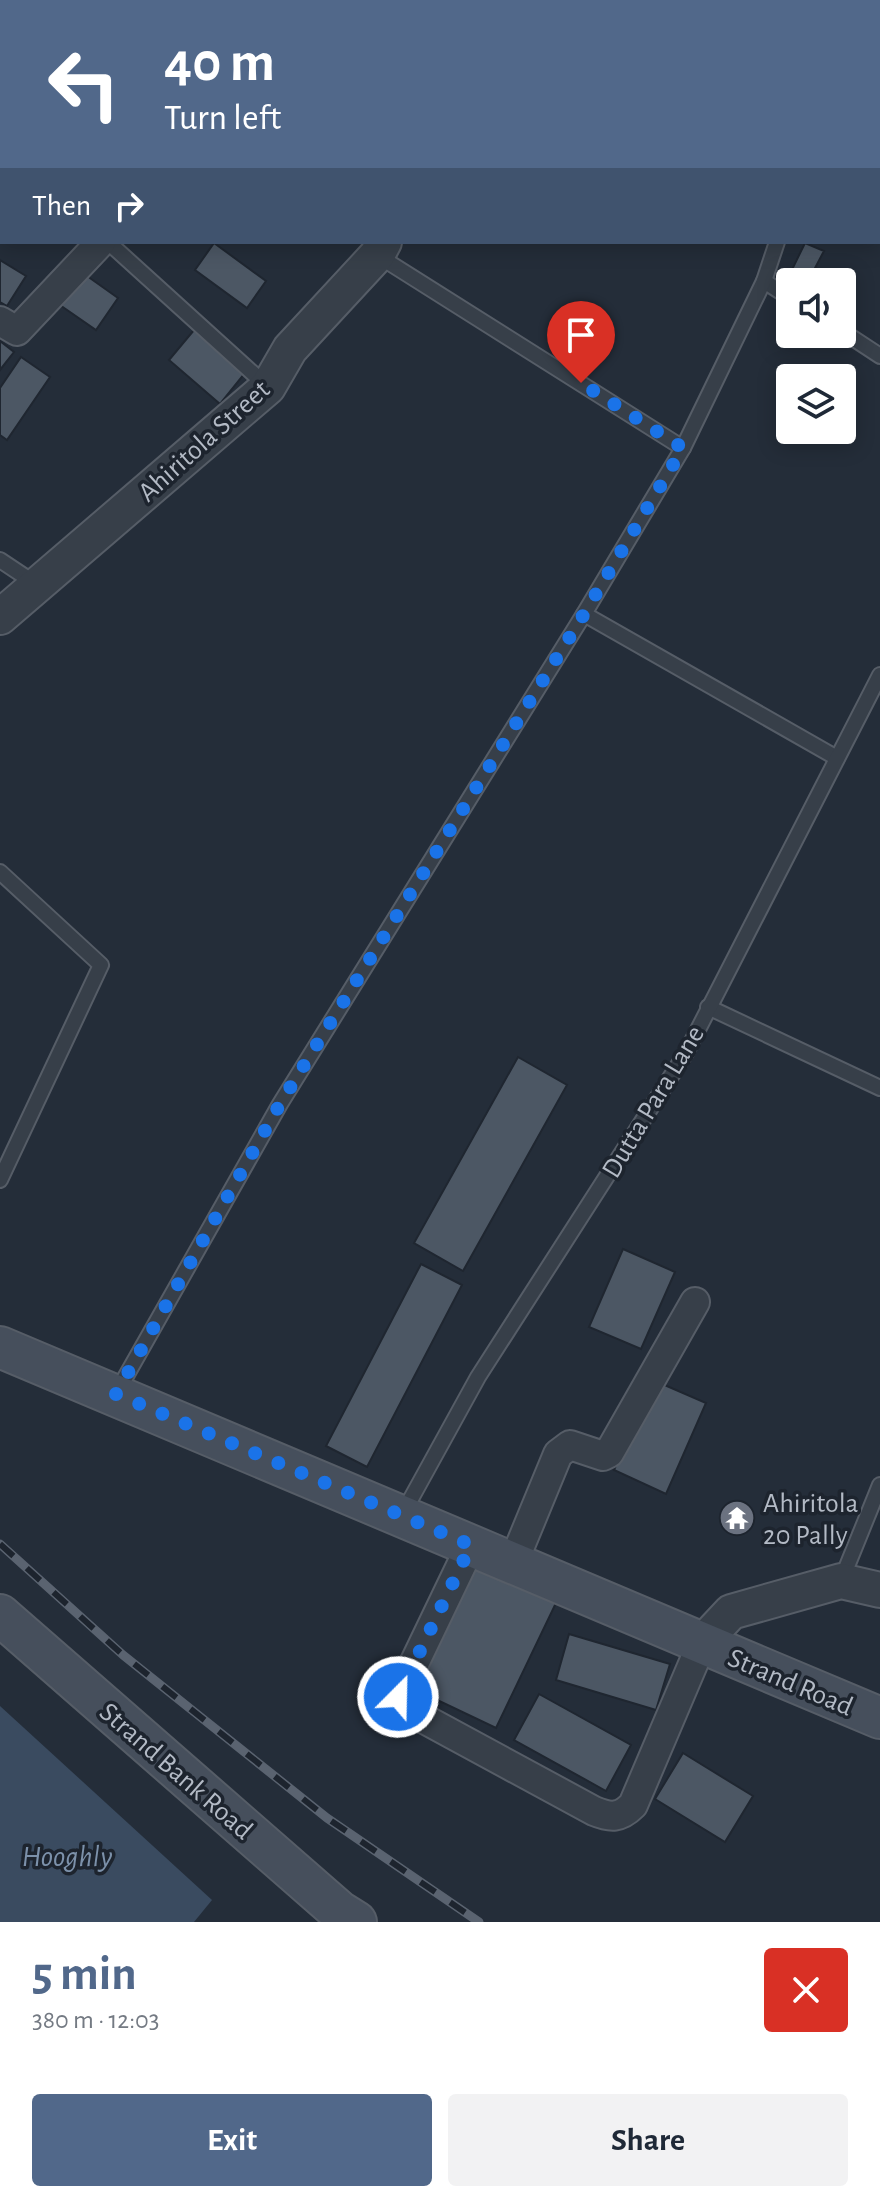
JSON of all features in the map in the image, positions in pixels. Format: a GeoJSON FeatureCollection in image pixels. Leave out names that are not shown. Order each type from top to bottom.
{"type":"FeatureCollection","features":[{"type":"Feature","properties":{"kind":"main road","name":"Strand Road"},"geometry":{"type":"LineString","coordinates":[[0,1347],[880,1718]]}},
{"type":"Feature","properties":{"kind":"main road","name":"Strand Bank Road"},"geometry":{"type":"LineString","coordinates":[[0,1615],[356,1922]]}},
{"type":"Feature","properties":{"kind":"street"},"geometry":{"type":"LineString","coordinates":[[0,321],[17,331],[99,244]]}},
{"type":"Feature","properties":{"kind":"street","name":"Ahiritola Street"},"geometry":{"type":"LineString","coordinates":[[0,617],[268,387],[290,349],[380,248]]}},
{"type":"Feature","properties":{"kind":"street"},"geometry":{"type":"LineString","coordinates":[[513,1563],[558,1454],[570,1445],[603,1456],[609,1453],[695,1302]]}},
{"type":"Feature","properties":{"kind":"street"},"geometry":{"type":"LineString","coordinates":[[471,1545],[398,1697],[404,1708],[610,1817],[625,1814],[633,1805],[702,1643],[731,1612],[841,1581],[880,1590]]}},
{"type":"Feature","properties":{"kind":"lane"},"geometry":{"type":"LineString","coordinates":[[110,244],[268,387]]}},
{"type":"Feature","properties":{"kind":"lane"},"geometry":{"type":"LineString","coordinates":[[116,1394],[280,1104],[584,614],[683,448],[764,281],[776,244]]}},
{"type":"Feature","properties":{"kind":"lane"},"geometry":{"type":"LineString","coordinates":[[380,248],[683,448]]}},
{"type":"Feature","properties":{"kind":"lane"},"geometry":{"type":"LineString","coordinates":[[764,281],[776,289]]}},
{"type":"Feature","properties":{"kind":"lane"},"geometry":{"type":"LineString","coordinates":[[856,340],[880,356]]}},
{"type":"Feature","properties":{"kind":"lane"},"geometry":{"type":"LineString","coordinates":[[0,560],[36,585]]}},
{"type":"Feature","properties":{"kind":"lane"},"geometry":{"type":"LineString","coordinates":[[584,614],[837,758]]}},
{"type":"Feature","properties":{"kind":"lane","name":"Dutta Para Lane"},"geometry":{"type":"LineString","coordinates":[[401,1515],[478,1377],[686,1053],[880,675]]}},
{"type":"Feature","properties":{"kind":"lane"},"geometry":{"type":"LineString","coordinates":[[0,872],[101,965],[0,1180]]}},
{"type":"Feature","properties":{"kind":"lane"},"geometry":{"type":"LineString","coordinates":[[708,1007],[880,1088]]}},
{"type":"Feature","properties":{"kind":"lane"},"geometry":{"type":"LineString","coordinates":[[841,1581],[880,1485]]}},
{"type":"Feature","properties":{"kind":"water","name":"Hooghly"},"geometry":{"type":"Polygon","coordinates":[[[0,1706],[212,1900],[194,1922],[0,1922],[0,1706]]]}},
{"type":"Feature","properties":{"kind":"building"},"geometry":{"type":"Polygon","coordinates":[[[215,244],[266,281],[247,308],[195,270],[215,244]]]}},
{"type":"Feature","properties":{"kind":"building"},"geometry":{"type":"Polygon","coordinates":[[[805,244],[824,251],[815,268],[793,268],[805,244]]]}},
{"type":"Feature","properties":{"kind":"building"},"geometry":{"type":"Polygon","coordinates":[[[0,260],[26,276],[7,306],[0,302],[0,260]]]}},
{"type":"Feature","properties":{"kind":"building"},"geometry":{"type":"Polygon","coordinates":[[[80,271],[118,298],[96,330],[57,303],[80,271]]]}},
{"type":"Feature","properties":{"kind":"building"},"geometry":{"type":"Polygon","coordinates":[[[194,330],[245,373],[220,404],[169,360],[194,330]]]}},
{"type":"Feature","properties":{"kind":"building"},"geometry":{"type":"Polygon","coordinates":[[[0,341],[14,352],[0,370],[0,341]]]}},
{"type":"Feature","properties":{"kind":"building"},"geometry":{"type":"Polygon","coordinates":[[[21,357],[50,377],[7,440],[0,435],[0,388],[21,357]]]}},
{"type":"Feature","properties":{"kind":"building"},"geometry":{"type":"Polygon","coordinates":[[[518,1057],[567,1085],[463,1271],[414,1243],[518,1057]]]}},
{"type":"Feature","properties":{"kind":"building"},"geometry":{"type":"Polygon","coordinates":[[[623,1249],[675,1272],[641,1349],[589,1327],[623,1249]]]}},
{"type":"Feature","properties":{"kind":"building"},"geometry":{"type":"Polygon","coordinates":[[[421,1264],[462,1285],[367,1467],[326,1446],[421,1264]]]}},
{"type":"Feature","properties":{"kind":"building"},"geometry":{"type":"Polygon","coordinates":[[[653,1380],[706,1403],[666,1494],[614,1470],[653,1380]]]}},
{"type":"Feature","properties":{"kind":"building"},"geometry":{"type":"Polygon","coordinates":[[[474,1564],[556,1603],[496,1728],[414,1689],[474,1564]]]}},
{"type":"Feature","properties":{"kind":"building"},"geometry":{"type":"Polygon","coordinates":[[[569,1634],[670,1664],[656,1710],[556,1680],[569,1634]]]}},
{"type":"Feature","properties":{"kind":"building"},"geometry":{"type":"Polygon","coordinates":[[[539,1694],[631,1745],[606,1791],[514,1740],[539,1694]]]}},
{"type":"Feature","properties":{"kind":"building"},"geometry":{"type":"Polygon","coordinates":[[[683,1753],[753,1796],[725,1842],[655,1799],[683,1753]]]}},
{"type":"Feature","properties":{"kind":"railway"},"geometry":{"type":"LineString","coordinates":[[0,1544],[123,1655],[327,1818],[479,1922]]}},
{"type":"Feature","properties":{"kind":"place","name":"Ahiritola 20 Pally"},"geometry":{"type":"Point","coordinates":[737,1518]}},
{"type":"Feature","properties":{"kind":"route"},"geometry":{"type":"LineString","coordinates":[[398,1697],[471,1545],[116,1394],[280,1104],[584,614],[683,448],[581,383]]}}]}
